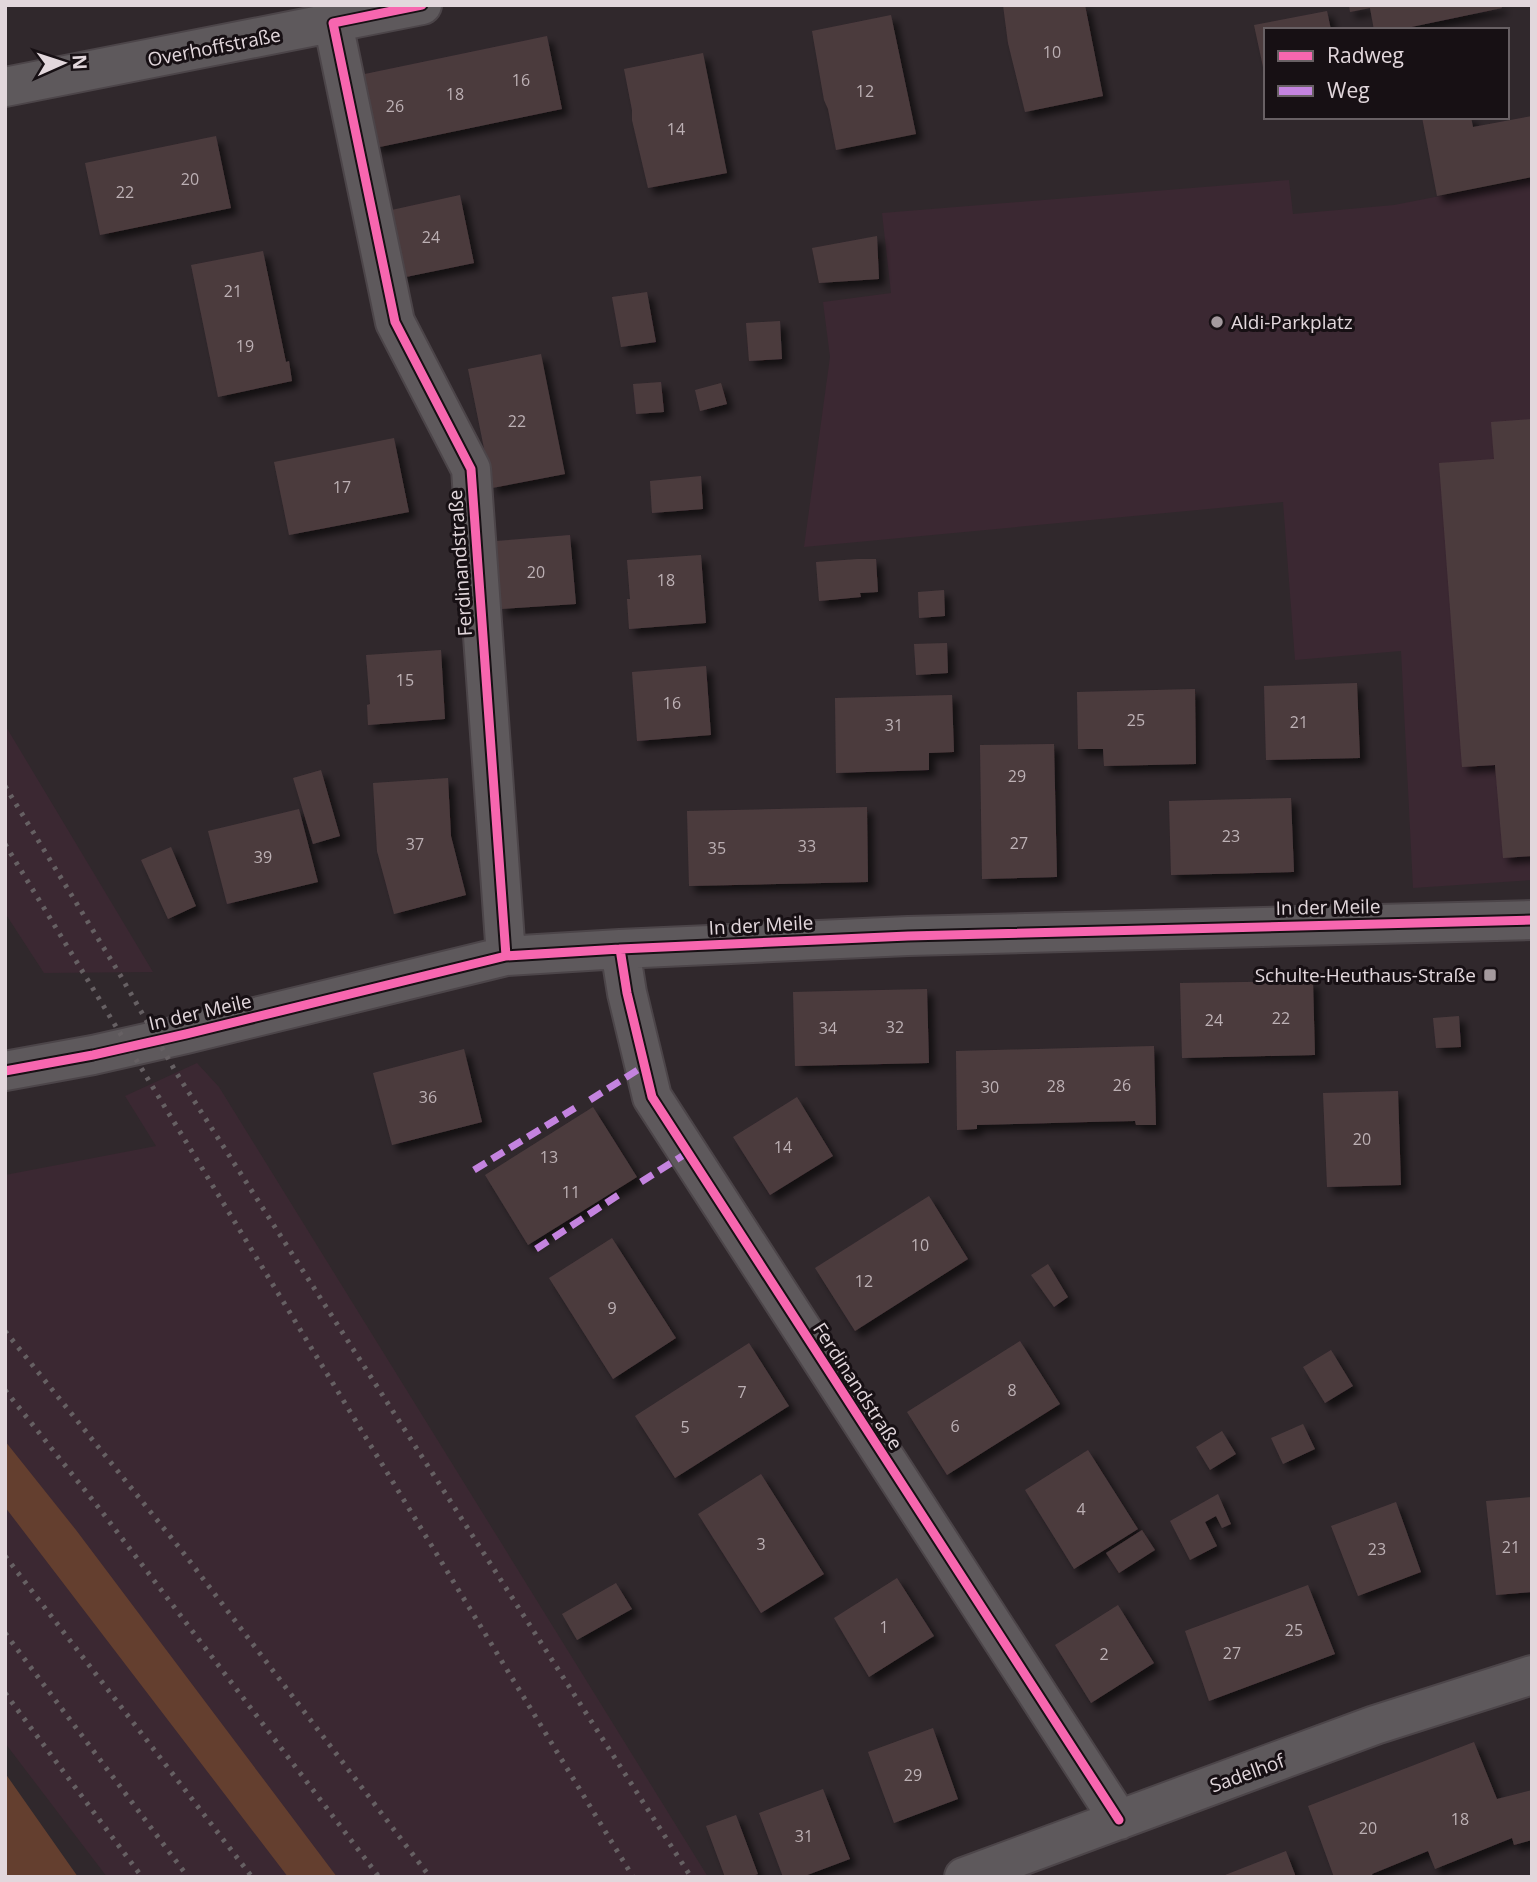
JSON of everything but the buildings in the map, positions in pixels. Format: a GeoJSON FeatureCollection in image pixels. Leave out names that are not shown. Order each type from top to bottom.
{"type":"FeatureCollection","features":[{"type":"Feature","properties":{"kind":"street","name":"Overhoffstraße"},"geometry":{"type":"LineString","coordinates":[[5,87],[422,5]]}},
{"type":"Feature","properties":{"kind":"street","name":"Ferdinandstraße"},"geometry":{"type":"LineString","coordinates":[[333,23],[395,322],[471,469],[506,956]]}},
{"type":"Feature","properties":{"kind":"street","name":"In der Meile"},"geometry":{"type":"LineString","coordinates":[[5,1071],[186,1034],[506,956],[1149,928],[1532,920]]}},
{"type":"Feature","properties":{"kind":"street","name":"Ferdinandstraße"},"geometry":{"type":"LineString","coordinates":[[620,949],[627,993],[652,1097],[1119,1820]]}},
{"type":"Feature","properties":{"kind":"street","name":"Sadelhof"},"geometry":{"type":"LineString","coordinates":[[964,1877],[1375,1725],[1532,1675]]}},
{"type":"Feature","properties":{"kind":"shaded area"},"geometry":{"type":"Polygon","coordinates":[[[1532,178],[1532,880],[1413,888],[1401,651],[1295,660],[1283,502],[804,547],[830,357],[823,302],[891,293],[882,213],[1289,180],[1293,214],[1394,205],[1532,178]]]}},
{"type":"Feature","properties":{"kind":"shaded area"},"geometry":{"type":"Polygon","coordinates":[[[5,725],[153,972],[44,973],[5,913],[5,725]]]}},
{"type":"Feature","properties":{"kind":"shaded area"},"geometry":{"type":"Polygon","coordinates":[[[197,1063],[219,1087],[708,1877],[107,1877],[5,1743],[5,1175],[156,1146],[125,1096],[197,1063]]]}},
{"type":"Feature","properties":{"kind":"shaded area"},"geometry":{"type":"Polygon","coordinates":[[[5,1441],[76,1530],[337,1877],[288,1877],[5,1507],[5,1441]]]}},
{"type":"Feature","properties":{"kind":"shaded area"},"geometry":{"type":"Polygon","coordinates":[[[5,1773],[78,1877],[5,1877],[5,1773]]]}},
{"type":"Feature","properties":{"kind":"railway"},"geometry":{"type":"LineString","coordinates":[[5,786],[177,1074],[691,1877]]}},
{"type":"Feature","properties":{"kind":"railway"},"geometry":{"type":"LineString","coordinates":[[5,844],[633,1877]]}},
{"type":"Feature","properties":{"kind":"railway"},"geometry":{"type":"LineString","coordinates":[[5,1331],[182,1551],[430,1877]]}},
{"type":"Feature","properties":{"kind":"railway"},"geometry":{"type":"LineString","coordinates":[[5,1390],[99,1508],[379,1877]]}},
{"type":"Feature","properties":{"kind":"railway"},"geometry":{"type":"LineString","coordinates":[[5,1556],[252,1877]]}},
{"type":"Feature","properties":{"kind":"railway"},"geometry":{"type":"LineString","coordinates":[[5,1633],[188,1877]]}},
{"type":"Feature","properties":{"kind":"railway"},"geometry":{"type":"LineString","coordinates":[[5,1693],[142,1877]]}},
{"type":"Feature","properties":{"kind":"marked path"},"geometry":{"type":"LineString","coordinates":[[590,1100],[644,1066]]}},
{"type":"Feature","properties":{"kind":"marked path"},"geometry":{"type":"LineString","coordinates":[[474,1170],[575,1108]]}},
{"type":"Feature","properties":{"kind":"marked path"},"geometry":{"type":"LineString","coordinates":[[641,1182],[687,1153]]}},
{"type":"Feature","properties":{"kind":"marked path"},"geometry":{"type":"LineString","coordinates":[[536,1249],[623,1192]]}},
{"type":"Feature","properties":{"kind":"cycle path"},"geometry":{"type":"LineString","coordinates":[[422,5],[333,23],[395,322],[471,469],[506,956]]}},
{"type":"Feature","properties":{"kind":"cycle path"},"geometry":{"type":"LineString","coordinates":[[5,1071],[186,1034],[506,956],[908,936],[1532,920]]}},
{"type":"Feature","properties":{"kind":"cycle path"},"geometry":{"type":"LineString","coordinates":[[620,949],[627,993],[652,1097],[1119,1820]]}},
{"type":"Feature","properties":{"kind":"place","name":"Aldi-Parkplatz"},"geometry":{"type":"Point","coordinates":[1217,322]}},
{"type":"Feature","properties":{"kind":"place","name":"Schulte-Heuthaus-Straße"},"geometry":{"type":"Point","coordinates":[1490,975]}}]}
